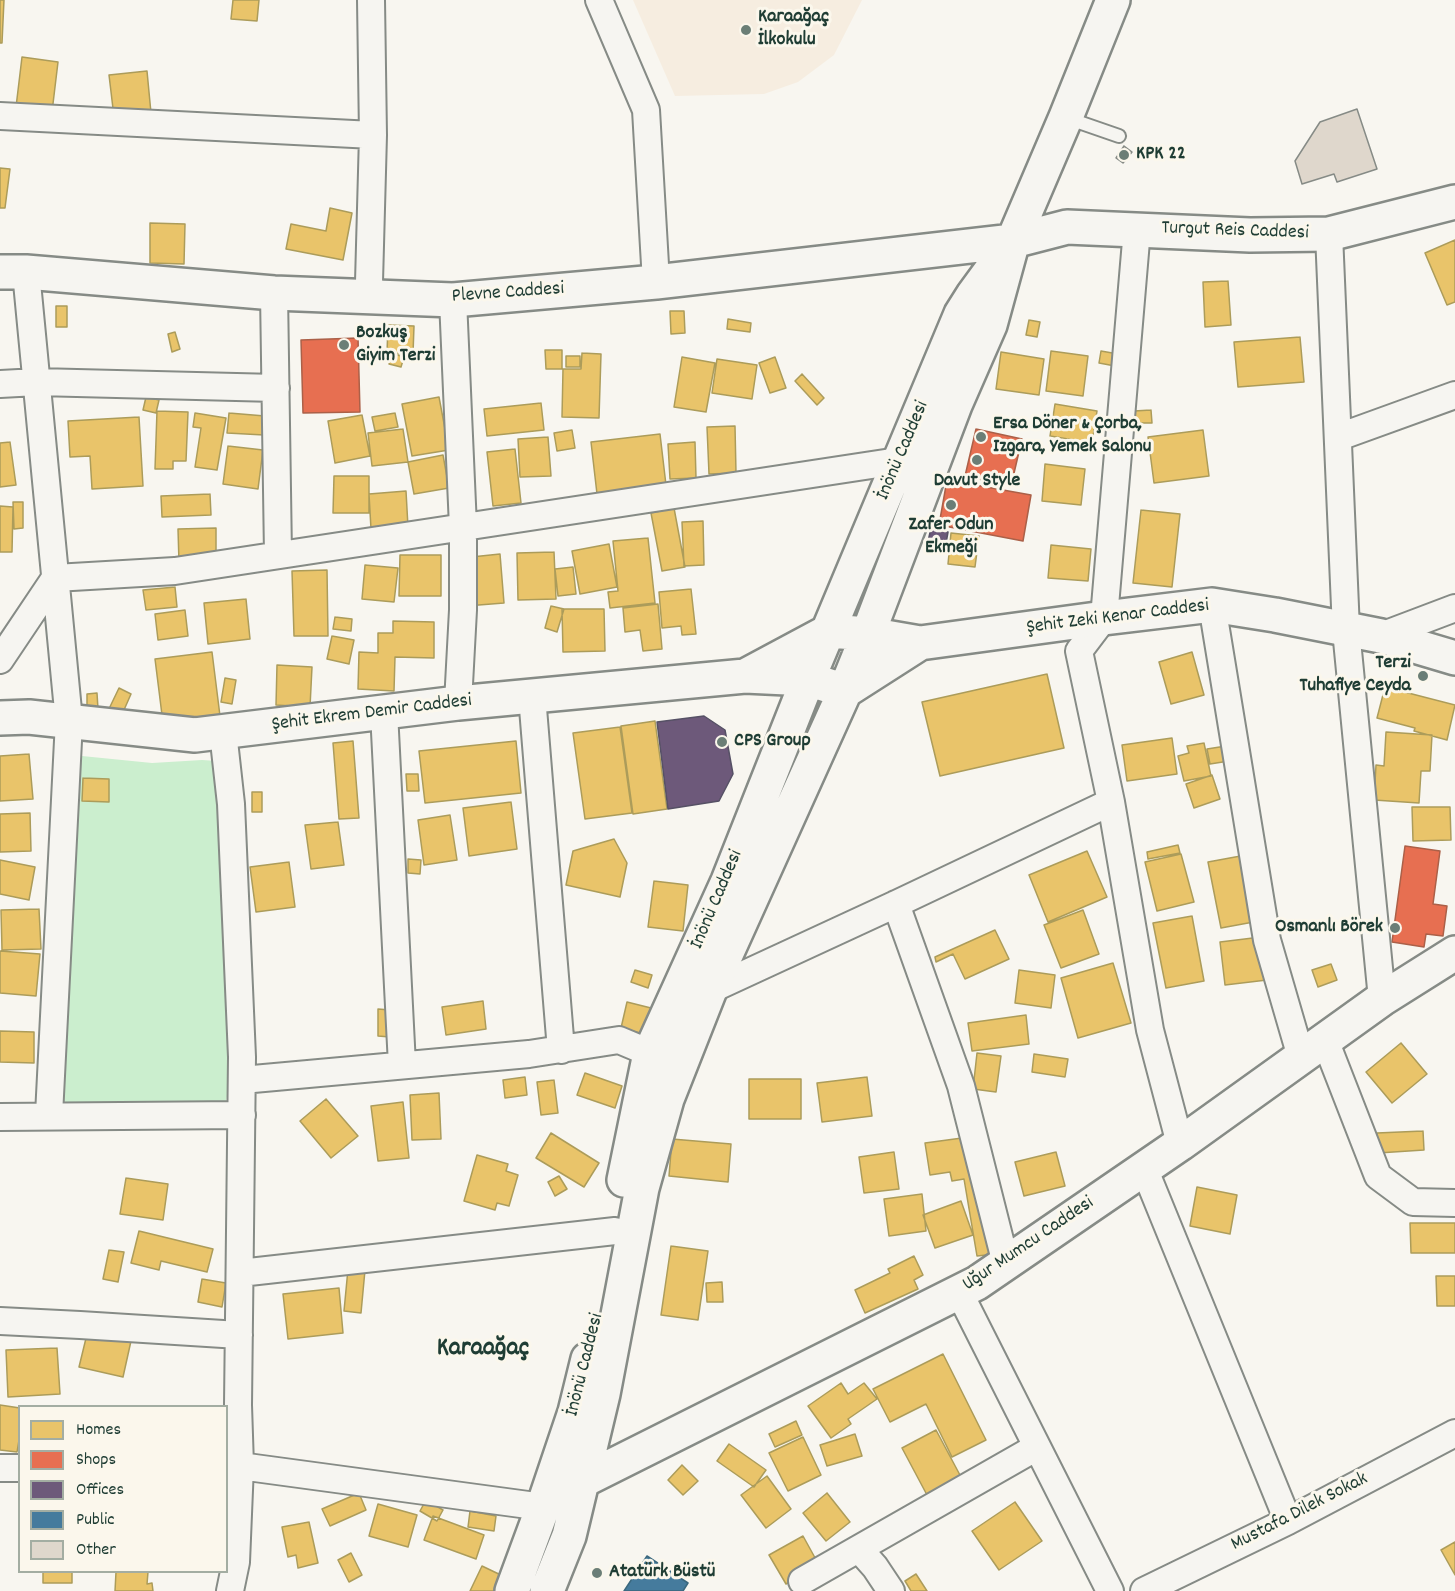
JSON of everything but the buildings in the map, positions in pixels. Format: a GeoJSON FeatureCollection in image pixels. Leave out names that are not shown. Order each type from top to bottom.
{"type":"FeatureCollection","features":[{"type":"Feature","properties":{"kind":"street"},"geometry":{"type":"LineString","coordinates":[[371,0],[373,135],[369,282],[374,297]]}},
{"type":"Feature","properties":{"kind":"street"},"geometry":{"type":"LineString","coordinates":[[599,0],[646,110],[656,282]]}},
{"type":"Feature","properties":{"kind":"street","name":"İnönü Caddesi"},"geometry":{"type":"LineString","coordinates":[[547,1591],[569,1536],[603,1394],[642,1188],[666,1099],[710,990],[845,691],[955,405],[990,326],[1013,241],[1113,0]]}},
{"type":"Feature","properties":{"kind":"street"},"geometry":{"type":"LineString","coordinates":[[0,116],[373,135]]}},
{"type":"Feature","properties":{"kind":"street","name":"Turgut Reis Caddesi"},"geometry":{"type":"LineString","coordinates":[[1013,241],[1067,227],[1250,235],[1329,234],[1455,202]]}},
{"type":"Feature","properties":{"kind":"street"},"geometry":{"type":"LineString","coordinates":[[1137,229],[1104,618],[1079,651],[1111,802],[1150,1030],[1180,1144]]}},
{"type":"Feature","properties":{"kind":"street"},"geometry":{"type":"LineString","coordinates":[[1329,234],[1346,630],[1382,999]]}},
{"type":"Feature","properties":{"kind":"street","name":"Plevne Caddesi"},"geometry":{"type":"LineString","coordinates":[[13,272],[274,293],[453,300],[656,282],[1013,241]]}},
{"type":"Feature","properties":{"kind":"street","name":"İnönü Caddesi"},"geometry":{"type":"LineString","coordinates":[[512,1591],[575,1412],[606,1281],[630,1146],[650,1053],[728,881],[808,679],[961,314],[1013,241]]}},
{"type":"Feature","properties":{"kind":"street"},"geometry":{"type":"LineString","coordinates":[[13,272],[37,381],[69,721],[49,1115]]}},
{"type":"Feature","properties":{"kind":"street"},"geometry":{"type":"LineString","coordinates":[[274,293],[278,555]]}},
{"type":"Feature","properties":{"kind":"street"},"geometry":{"type":"LineString","coordinates":[[453,300],[463,527],[463,610],[458,703]]}},
{"type":"Feature","properties":{"kind":"street"},"geometry":{"type":"LineString","coordinates":[[0,384],[37,381],[276,388]]}},
{"type":"Feature","properties":{"kind":"street"},"geometry":{"type":"LineString","coordinates":[[1339,437],[1455,395]]}},
{"type":"Feature","properties":{"kind":"street"},"geometry":{"type":"LineString","coordinates":[[55,578],[175,571],[898,461]]}},
{"type":"Feature","properties":{"kind":"street"},"geometry":{"type":"LineString","coordinates":[[0,660],[55,578]]}},
{"type":"Feature","properties":{"kind":"street"},"geometry":{"type":"LineString","coordinates":[[1212,605],[1267,940],[1313,1048],[1378,1176],[1413,1202],[1455,1203]]}},
{"type":"Feature","properties":{"kind":"street","name":"Şehit Zeki Kenar Caddesi"},"geometry":{"type":"LineString","coordinates":[[920,643],[1212,605],[1381,636],[1455,658]]}},
{"type":"Feature","properties":{"kind":"street"},"geometry":{"type":"LineString","coordinates":[[1381,636],[1455,608]]}},
{"type":"Feature","properties":{"kind":"street"},"geometry":{"type":"LineString","coordinates":[[745,676],[829,631],[868,634],[920,643]]}},
{"type":"Feature","properties":{"kind":"street"},"geometry":{"type":"LineString","coordinates":[[745,676],[808,679],[845,691],[920,643]]}},
{"type":"Feature","properties":{"kind":"street","name":"Şehit Ekrem Demir Caddesi"},"geometry":{"type":"LineString","coordinates":[[0,718],[29,717],[195,735],[458,703],[745,676]]}},
{"type":"Feature","properties":{"kind":"street"},"geometry":{"type":"LineString","coordinates":[[532,696],[561,1050]]}},
{"type":"Feature","properties":{"kind":"street"},"geometry":{"type":"LineString","coordinates":[[384,712],[402,1065]]}},
{"type":"Feature","properties":{"kind":"street"},"geometry":{"type":"LineString","coordinates":[[223,732],[231,804],[243,1057],[238,1405],[233,1466],[236,1562],[230,1591]]}},
{"type":"Feature","properties":{"kind":"street"},"geometry":{"type":"LineString","coordinates":[[710,990],[1111,802]]}},
{"type":"Feature","properties":{"kind":"street"},"geometry":{"type":"LineString","coordinates":[[896,904],[961,1086],[1006,1264]]}},
{"type":"Feature","properties":{"kind":"street","name":"Uğur Mumcu Caddesi"},"geometry":{"type":"LineString","coordinates":[[543,1507],[582,1481],[977,1283],[1180,1144],[1382,999],[1453,958]]}},
{"type":"Feature","properties":{"kind":"street"},"geometry":{"type":"LineString","coordinates":[[242,1080],[528,1054],[620,1040],[650,1053]]}},
{"type":"Feature","properties":{"kind":"street"},"geometry":{"type":"LineString","coordinates":[[0,1117],[242,1115]]}},
{"type":"Feature","properties":{"kind":"street"},"geometry":{"type":"LineString","coordinates":[[1144,1168],[1288,1521]]}},
{"type":"Feature","properties":{"kind":"street"},"geometry":{"type":"LineString","coordinates":[[240,1273],[615,1231]]}},
{"type":"Feature","properties":{"kind":"street"},"geometry":{"type":"LineString","coordinates":[[958,1292],[1110,1591]]}},
{"type":"Feature","properties":{"kind":"street"},"geometry":{"type":"LineString","coordinates":[[0,1321],[239,1335]]}},
{"type":"Feature","properties":{"kind":"street","name":"Mustafa Dilek Sokak"},"geometry":{"type":"LineString","coordinates":[[1144,1591],[1288,1521],[1455,1433]]}},
{"type":"Feature","properties":{"kind":"street"},"geometry":{"type":"LineString","coordinates":[[802,1581],[1037,1447]]}},
{"type":"Feature","properties":{"kind":"street"},"geometry":{"type":"LineString","coordinates":[[233,1466],[543,1507]]}},
{"type":"Feature","properties":{"kind":"street"},"geometry":{"type":"LineString","coordinates":[[0,1468],[18,1468]]}},
{"type":"Feature","properties":{"kind":"street"},"geometry":{"type":"LineString","coordinates":[[859,1549],[875,1566],[891,1591]]}},
{"type":"Feature","properties":{"kind":"lane"},"geometry":{"type":"LineString","coordinates":[[1066,117],[1119,136]]}},
{"type":"Feature","properties":{"kind":"shaded area","name":"Karaağaç İlkokulu"},"geometry":{"type":"Polygon","coordinates":[[[633,0],[862,0],[834,55],[798,82],[764,94],[675,96],[633,0]]]}},
{"type":"Feature","properties":{"kind":"green space"},"geometry":{"type":"Polygon","coordinates":[[[72,755],[152,763],[217,761],[229,1086],[225,1106],[72,1107],[59,1097],[72,755]]]}},
{"type":"Feature","properties":{"kind":"place","name":"Karaağaç İlkokulu"},"geometry":{"type":"Point","coordinates":[746,30]}},
{"type":"Feature","properties":{"kind":"place","name":"KPK 22"},"geometry":{"type":"Point","coordinates":[1124,155]}},
{"type":"Feature","properties":{"kind":"place","name":"Bozkuş Giyim Terzi"},"geometry":{"type":"Point","coordinates":[344,345]}},
{"type":"Feature","properties":{"kind":"place","name":"Ersa Döner & Çorba, Izgara, Yemek Salonu"},"geometry":{"type":"Point","coordinates":[981,437]}},
{"type":"Feature","properties":{"kind":"place","name":"Davut Style"},"geometry":{"type":"Point","coordinates":[977,460]}},
{"type":"Feature","properties":{"kind":"place","name":"Zafer Odun Ekmeği"},"geometry":{"type":"Point","coordinates":[951,505]}},
{"type":"Feature","properties":{"kind":"place","name":"Terzi Tuhafiye Ceyda"},"geometry":{"type":"Point","coordinates":[1423,676]}},
{"type":"Feature","properties":{"kind":"place","name":"CPS Group"},"geometry":{"type":"Point","coordinates":[722,742]}},
{"type":"Feature","properties":{"kind":"place","name":"Osmanlı Börek"},"geometry":{"type":"Point","coordinates":[1395,928]}},
{"type":"Feature","properties":{"kind":"place","name":"Atatürk Büstü"},"geometry":{"type":"Point","coordinates":[597,1573]}},
{"type":"Feature","properties":{"kind":"district","name":"Karaağaç"},"geometry":{"type":"Point","coordinates":[483,1350]}}]}
